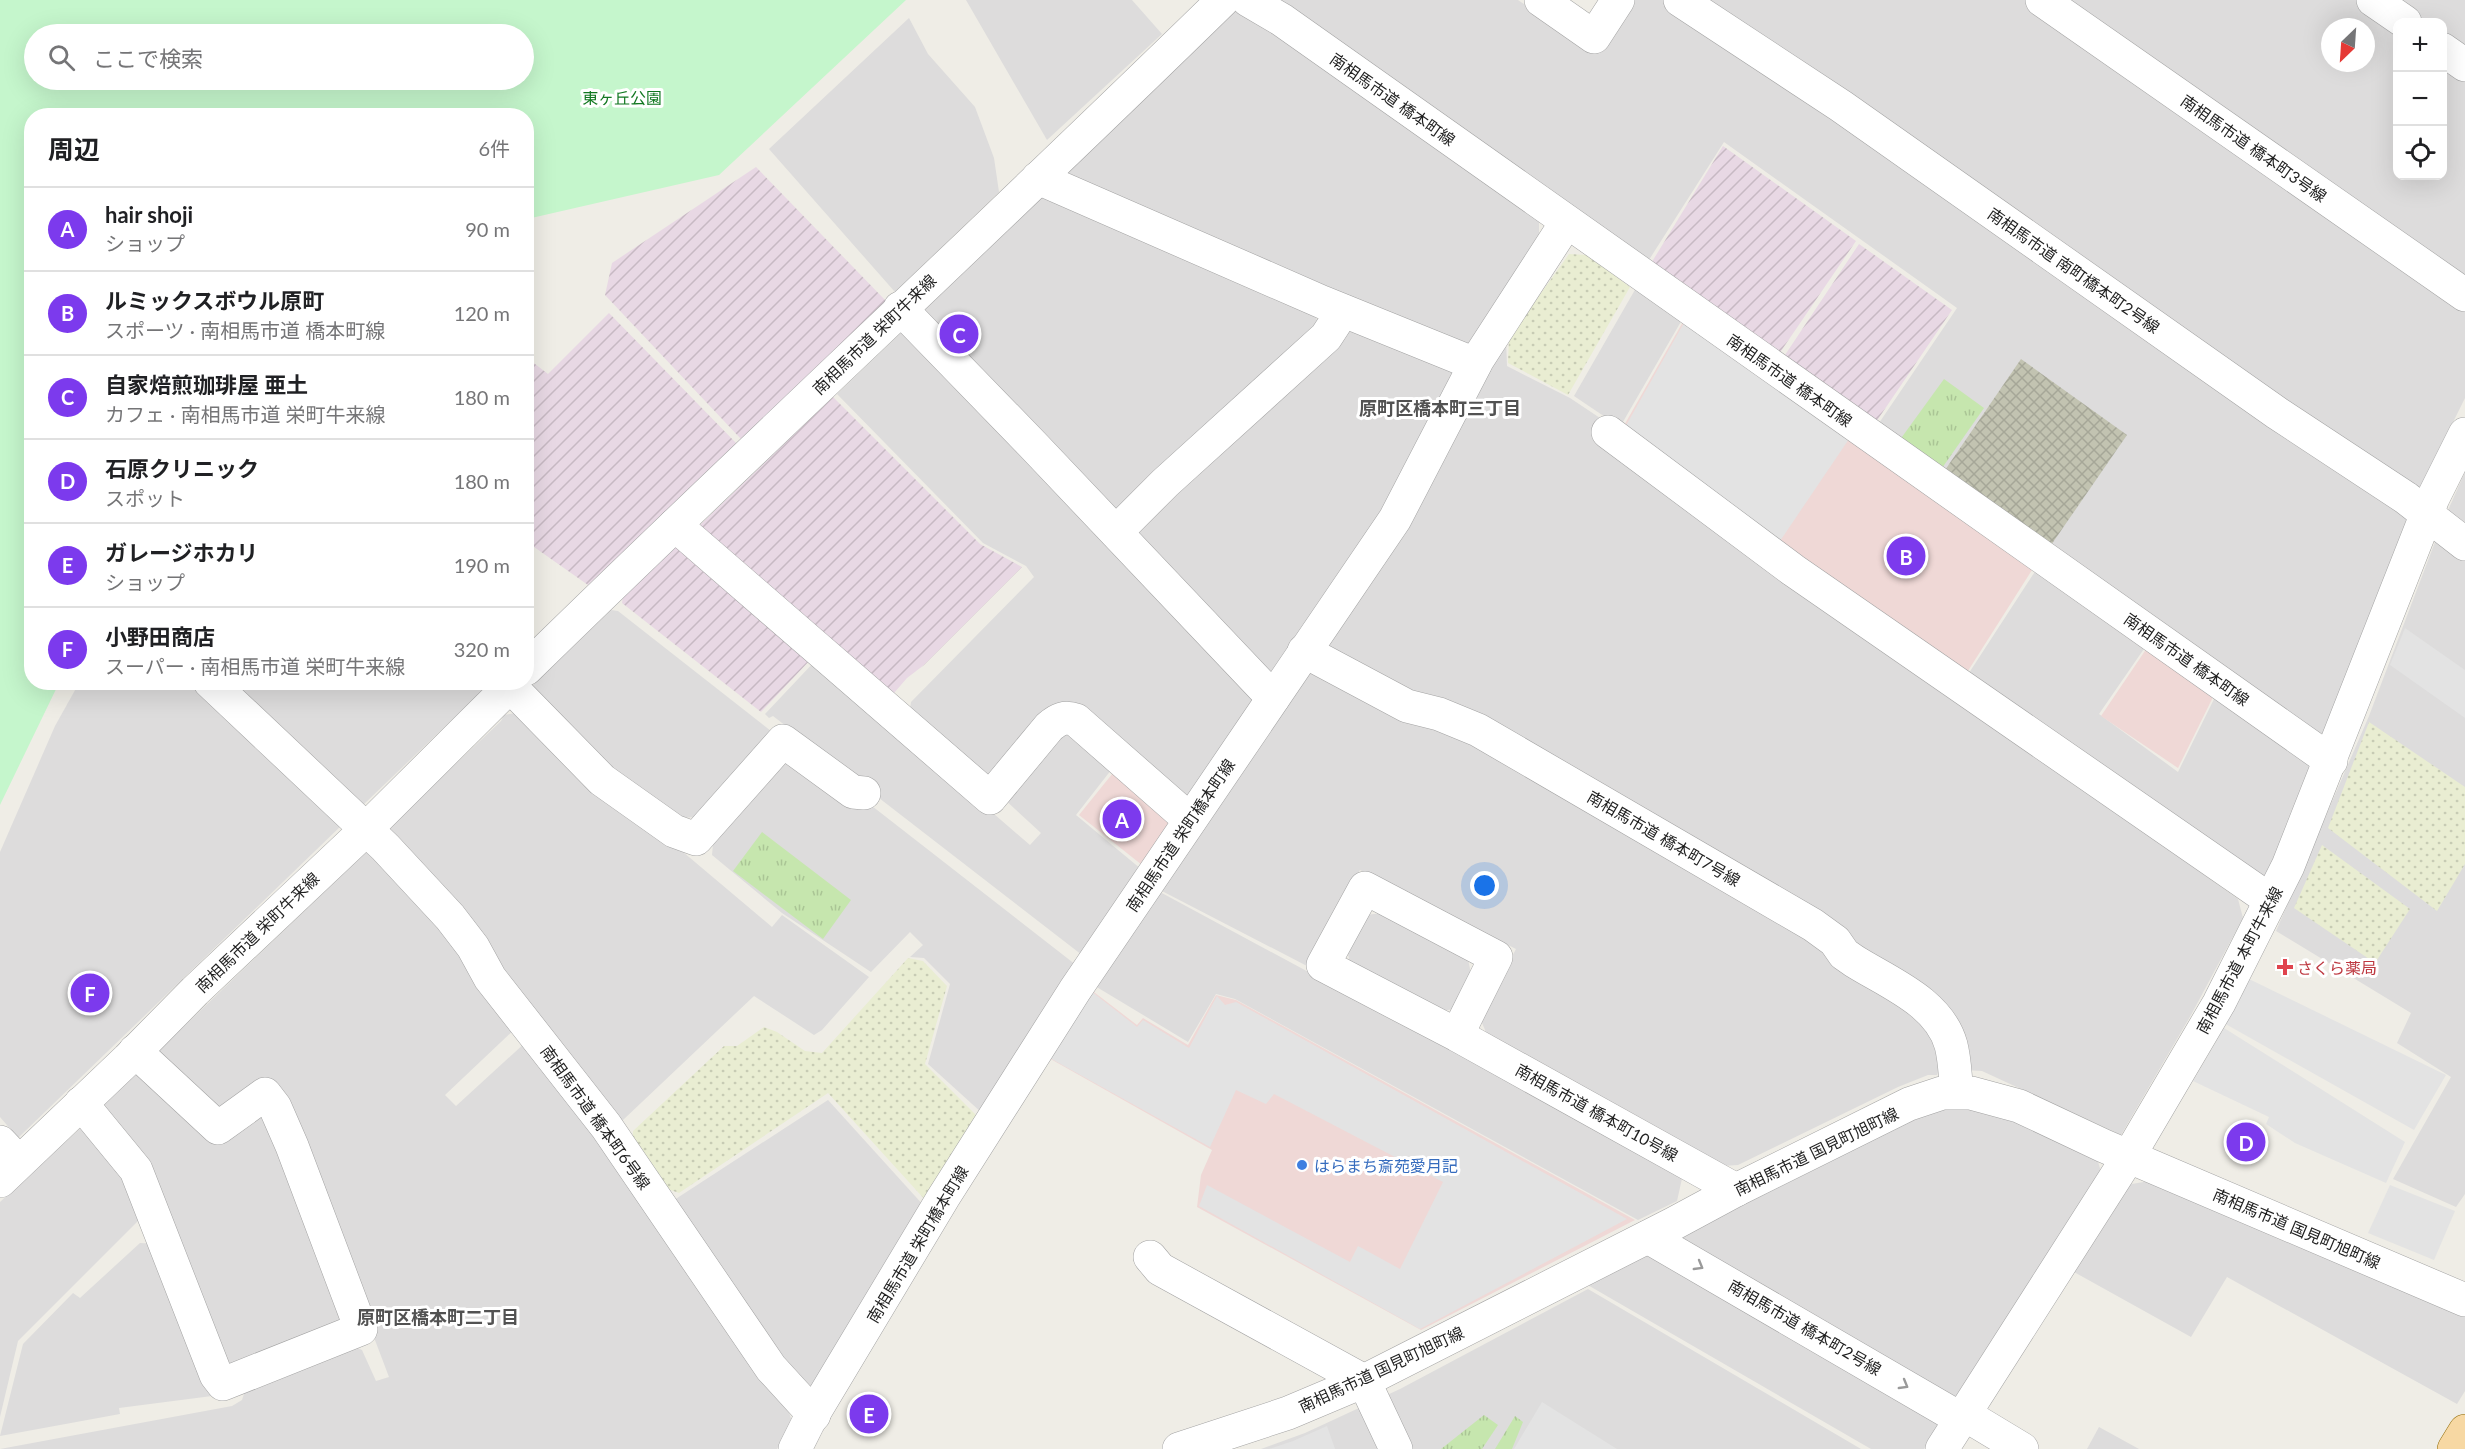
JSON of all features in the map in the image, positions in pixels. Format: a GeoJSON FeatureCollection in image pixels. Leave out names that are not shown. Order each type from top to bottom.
{"type":"FeatureCollection","features":[{"type":"Feature","properties":{"kind":"main road"},"geometry":{"type":"LineString","coordinates":[[2454,1449],[2465,1431]]}},
{"type":"Feature","properties":{"kind":"street","name":"南相馬市道 栄町牛来線"},"geometry":{"type":"LineString","coordinates":[[534,661],[1223,0]]}},
{"type":"Feature","properties":{"kind":"street","name":"南相馬市道 橋本町線"},"geometry":{"type":"LineString","coordinates":[[1248,0],[1282,20],[1566,223],[2331,761]]}},
{"type":"Feature","properties":{"kind":"street"},"geometry":{"type":"LineString","coordinates":[[1541,0],[1594,37],[1618,0]]}},
{"type":"Feature","properties":{"kind":"street","name":"南相馬市道 南町橋本町2号線"},"geometry":{"type":"LineString","coordinates":[[1680,0],[1841,106],[2277,413],[2427,513],[2465,544]]}},
{"type":"Feature","properties":{"kind":"street","name":"南相馬市道 橋本町3号線"},"geometry":{"type":"LineString","coordinates":[[2042,0],[2465,295]]}},
{"type":"Feature","properties":{"kind":"street"},"geometry":{"type":"LineString","coordinates":[[2373,0],[2399,18]]}},
{"type":"Feature","properties":{"kind":"street"},"geometry":{"type":"LineString","coordinates":[[2447,52],[2465,65]]}},
{"type":"Feature","properties":{"kind":"street"},"geometry":{"type":"LineString","coordinates":[[1038,178],[1343,311],[1475,364]]}},
{"type":"Feature","properties":{"kind":"street","name":"南相馬市道 栄町橋本町線"},"geometry":{"type":"LineString","coordinates":[[795,1449],[944,1198],[1075,990],[1395,519],[1475,364],[1566,223]]}},
{"type":"Feature","properties":{"kind":"street"},"geometry":{"type":"LineString","coordinates":[[900,308],[1273,698]]}},
{"type":"Feature","properties":{"kind":"street"},"geometry":{"type":"LineString","coordinates":[[1116,532],[1165,483],[1326,337],[1343,311]]}},
{"type":"Feature","properties":{"kind":"street"},"geometry":{"type":"LineString","coordinates":[[1608,432],[1793,570],[2270,900]]}},
{"type":"Feature","properties":{"kind":"street","name":"南相馬市道 本町牛来線"},"geometry":{"type":"LineString","coordinates":[[1942,1449],[2129,1156],[2219,1003],[2288,866],[2427,513],[2465,434]]}},
{"type":"Feature","properties":{"kind":"street"},"geometry":{"type":"LineString","coordinates":[[675,525],[990,798],[1049,727],[1055,721],[1069,717],[1076,720],[1190,820]]}},
{"type":"Feature","properties":{"kind":"street","name":"南相馬市道 橋本町7号線"},"geometry":{"type":"LineString","coordinates":[[1304,651],[1407,706],[1440,714],[1493,738],[1813,925],[1835,941],[1844,954],[1928,1006],[1941,1022],[1951,1044],[1957,1092]]}},
{"type":"Feature","properties":{"kind":"street","name":"南相馬市道 橋本町6号線"},"geometry":{"type":"LineString","coordinates":[[219,690],[366,828],[450,917],[473,947],[490,978],[606,1126],[771,1368],[814,1415]]}},
{"type":"Feature","properties":{"kind":"street","name":"南相馬市道 栄町牛来線"},"geometry":{"type":"LineString","coordinates":[[6,1162],[81,1103],[366,828],[504,690]]}},
{"type":"Feature","properties":{"kind":"street"},"geometry":{"type":"LineString","coordinates":[[523,690],[602,780],[674,831],[696,839],[783,741],[853,792],[864,793]]}},
{"type":"Feature","properties":{"kind":"street","name":"南相馬市道 橋本町10号線"},"geometry":{"type":"LineString","coordinates":[[1457,1035],[1496,957],[1365,888],[1323,965],[1457,1035],[1736,1190]]}},
{"type":"Feature","properties":{"kind":"street"},"geometry":{"type":"LineString","coordinates":[[81,1103],[136,1170],[216,1375],[224,1384],[361,1329],[292,1146],[274,1107],[265,1094],[218,1128],[135,1051]]}},
{"type":"Feature","properties":{"kind":"street","name":"南相馬市道 国見町旭町線"},"geometry":{"type":"LineString","coordinates":[[1179,1449],[1288,1413],[1364,1381],[1736,1190],[1909,1104],[1942,1093],[1984,1095],[2019,1106],[2129,1156],[2465,1300]]}},
{"type":"Feature","properties":{"kind":"street","name":"南相馬市道 橋本町2号線"},"geometry":{"type":"LineString","coordinates":[[1648,1237],[2022,1449]]}},
{"type":"Feature","properties":{"kind":"street"},"geometry":{"type":"LineString","coordinates":[[1150,1257],[1160,1269],[1364,1381],[1396,1449]]}},
{"type":"Feature","properties":{"kind":"shaded area"},"geometry":{"type":"Polygon","coordinates":[[[966,0],[1132,0],[1162,34],[1047,140],[966,0]]]}},
{"type":"Feature","properties":{"kind":"shaded area"},"geometry":{"type":"Polygon","coordinates":[[[1272,0],[1518,0],[1594,53],[1632,0],[1664,0],[2411,515],[2326,732],[2317,734],[1877,426],[1957,308],[1724,142],[1647,263],[1272,0]]]}},
{"type":"Feature","properties":{"kind":"shaded area"},"geometry":{"type":"Polygon","coordinates":[[[1701,0],[2025,0],[2465,305],[2465,398],[2421,487],[2409,491],[1701,0]]]}},
{"type":"Feature","properties":{"kind":"shaded area"},"geometry":{"type":"Polygon","coordinates":[[[2057,0],[2359,0],[2393,24],[2393,180],[2447,180],[2447,63],[2465,76],[2465,285],[2057,0]]]}},
{"type":"Feature","properties":{"kind":"shaded area"},"geometry":{"type":"Polygon","coordinates":[[[2390,0],[2465,0],[2465,54],[2447,41],[2447,18],[2415,18],[2390,0]]]}},
{"type":"Feature","properties":{"kind":"shaded area"},"geometry":{"type":"Polygon","coordinates":[[[1233,10],[1244,13],[1539,221],[1539,240],[1467,351],[1067,173],[1233,10]]]}},
{"type":"Feature","properties":{"kind":"shaded area"},"geometry":{"type":"Polygon","coordinates":[[[909,18],[928,54],[975,107],[994,158],[999,192],[895,292],[769,149],[909,18]]]}},
{"type":"Feature","properties":{"kind":"shaded area"},"geometry":{"type":"Polygon","coordinates":[[[1723,146],[1856,241],[1777,357],[1650,265],[1723,146]]]}},
{"type":"Feature","properties":{"kind":"shaded area"},"geometry":{"type":"Polygon","coordinates":[[[756,167],[886,301],[741,439],[605,295],[612,263],[756,167]]]}},
{"type":"Feature","properties":{"kind":"shaded area"},"geometry":{"type":"Polygon","coordinates":[[[1050,190],[1304,302],[1318,321],[1319,330],[1112,524],[917,316],[1050,190]]]}},
{"type":"Feature","properties":{"kind":"shaded area"},"geometry":{"type":"Polygon","coordinates":[[[1859,244],[1952,310],[1876,422],[1783,358],[1859,244]]]}},
{"type":"Feature","properties":{"kind":"shaded area"},"geometry":{"type":"Polygon","coordinates":[[[1569,254],[1587,255],[1630,287],[1568,395],[1508,363],[1509,338],[1569,254]]]}},
{"type":"Feature","properties":{"kind":"shaded area"},"geometry":{"type":"Polygon","coordinates":[[[1636,288],[1683,318],[1620,427],[1574,396],[1636,288]]]}},
{"type":"Feature","properties":{"kind":"shaded area"},"geometry":{"type":"Polygon","coordinates":[[[609,313],[737,444],[588,585],[534,547],[534,363],[548,374],[609,313]]]}},
{"type":"Feature","properties":{"kind":"shaded area"},"geometry":{"type":"Polygon","coordinates":[[[1684,320],[2032,570],[1966,674],[1622,429],[1684,320]]]}},
{"type":"Feature","properties":{"kind":"shaded area"},"geometry":{"type":"Polygon","coordinates":[[[1351,321],[1460,366],[1381,514],[1273,676],[1122,534],[1351,321]]]}},
{"type":"Feature","properties":{"kind":"shaded area"},"geometry":{"type":"Polygon","coordinates":[[[1685,321],[1849,439],[1780,541],[1624,429],[1685,321]]]}},
{"type":"Feature","properties":{"kind":"shaded area"},"geometry":{"type":"Polygon","coordinates":[[[908,326],[1258,694],[1185,803],[1085,715],[989,784],[909,716],[911,702],[1034,577],[1026,566],[983,543],[837,394],[908,326]]]}},
{"type":"Feature","properties":{"kind":"shaded area"},"geometry":{"type":"Polygon","coordinates":[[[1506,339],[1507,366],[1570,398],[1612,426],[2012,738],[2238,899],[2243,918],[2191,1015],[2121,1135],[1982,1071],[1965,1070],[1961,1048],[1609,796],[1452,701],[1415,701],[1327,655],[1328,639],[1506,339]]]}},
{"type":"Feature","properties":{"kind":"shaded area"},"geometry":{"type":"Polygon","coordinates":[[[2021,359],[2127,435],[2049,548],[1943,473],[2021,359]]]}},
{"type":"Feature","properties":{"kind":"shaded area"},"geometry":{"type":"Polygon","coordinates":[[[833,397],[980,544],[1022,567],[924,665],[907,678],[894,693],[885,695],[700,525],[833,397]]]}},
{"type":"Feature","properties":{"kind":"shaded area"},"geometry":{"type":"Polygon","coordinates":[[[2465,472],[2465,532],[2445,517],[2465,472]]]}},
{"type":"Feature","properties":{"kind":"shaded area"},"geometry":{"type":"Polygon","coordinates":[[[2438,534],[2465,553],[2465,1194],[2456,1207],[2393,1179],[2451,1077],[2397,1043],[2411,1013],[2276,931],[2369,716],[2438,534]]]}},
{"type":"Feature","properties":{"kind":"shaded area"},"geometry":{"type":"Polygon","coordinates":[[[679,543],[813,657],[761,712],[622,603],[623,597],[679,543]]]}},
{"type":"Feature","properties":{"kind":"shaded area"},"geometry":{"type":"Polygon","coordinates":[[[2036,570],[2148,643],[2099,714],[2178,772],[2218,691],[2309,757],[2310,775],[2263,883],[1967,676],[2036,570]]]}},
{"type":"Feature","properties":{"kind":"shaded area"},"geometry":{"type":"Polygon","coordinates":[[[611,610],[618,611],[771,731],[696,817],[682,818],[603,764],[530,690],[534,690],[534,684],[611,610]]]}},
{"type":"Feature","properties":{"kind":"shaded area"},"geometry":{"type":"Polygon","coordinates":[[[2405,628],[2465,670],[2465,718],[2390,665],[2405,628]]]}},
{"type":"Feature","properties":{"kind":"shaded area"},"geometry":{"type":"Polygon","coordinates":[[[2149,645],[2216,691],[2178,768],[2101,716],[2149,645]]]}},
{"type":"Feature","properties":{"kind":"shaded area"},"geometry":{"type":"Polygon","coordinates":[[[816,660],[1030,845],[1041,833],[1003,798],[1066,728],[1115,765],[1076,815],[1141,869],[1082,955],[773,716],[769,718],[765,714],[816,660]]]}},
{"type":"Feature","properties":{"kind":"shaded area"},"geometry":{"type":"Polygon","coordinates":[[[1316,669],[1472,737],[1728,884],[1916,1009],[1945,1058],[1937,1075],[1928,1075],[1898,1087],[1738,1165],[1722,1166],[1488,1037],[1480,1018],[1516,949],[1360,870],[1307,966],[1160,890],[1302,677],[1316,669]]]}},
{"type":"Feature","properties":{"kind":"shaded area"},"geometry":{"type":"Polygon","coordinates":[[[75,690],[198,690],[344,823],[18,1138],[0,1117],[0,852],[55,726],[75,690]]]}},
{"type":"Feature","properties":{"kind":"shaded area"},"geometry":{"type":"Polygon","coordinates":[[[232,690],[483,690],[361,807],[232,690]]]}},
{"type":"Feature","properties":{"kind":"shaded area"},"geometry":{"type":"Polygon","coordinates":[[[516,713],[550,750],[592,789],[670,841],[772,927],[782,915],[869,977],[822,1030],[814,1035],[754,996],[623,1120],[613,1119],[384,832],[501,721],[504,715],[516,713]]]}},
{"type":"Feature","properties":{"kind":"shaded area"},"geometry":{"type":"Polygon","coordinates":[[[2369,722],[2465,787],[2465,864],[2437,911],[2328,828],[2369,722]]]}},
{"type":"Feature","properties":{"kind":"shaded area"},"geometry":{"type":"Polygon","coordinates":[[[780,764],[795,764],[863,799],[1076,965],[982,1113],[928,1064],[950,984],[924,958],[910,957],[923,945],[910,932],[871,972],[782,913],[712,855],[713,844],[780,764]]]}},
{"type":"Feature","properties":{"kind":"shaded area"},"geometry":{"type":"Polygon","coordinates":[[[1117,768],[1174,820],[1142,865],[1079,815],[1117,768]]]}},
{"type":"Feature","properties":{"kind":"shaded area"},"geometry":{"type":"Polygon","coordinates":[[[2322,845],[2410,909],[2375,963],[2294,908],[2322,845]]]}},
{"type":"Feature","properties":{"kind":"shaded area"},"geometry":{"type":"Polygon","coordinates":[[[365,853],[381,853],[517,1027],[445,1095],[456,1106],[527,1041],[787,1407],[792,1421],[777,1449],[0,1449],[232,1406],[242,1400],[247,1384],[349,1344],[362,1350],[376,1381],[389,1377],[323,1203],[276,1092],[223,1114],[155,1054],[365,853]]]}},
{"type":"Feature","properties":{"kind":"shaded area"},"geometry":{"type":"Polygon","coordinates":[[[1160,892],[1683,1174],[1677,1201],[1638,1220],[1235,999],[1216,994],[1188,1042],[1095,986],[1160,892]]]}},
{"type":"Feature","properties":{"kind":"shaded area"},"geometry":{"type":"Polygon","coordinates":[[[1384,913],[1468,959],[1471,974],[1454,1009],[1435,1012],[1350,964],[1347,949],[1365,915],[1384,913]]]}},
{"type":"Feature","properties":{"kind":"shaded area"},"geometry":{"type":"Polygon","coordinates":[[[908,958],[923,961],[947,986],[925,1064],[978,1117],[927,1202],[828,1093],[679,1193],[665,1188],[632,1146],[633,1131],[724,1046],[737,1046],[764,1027],[777,1032],[805,1051],[822,1053],[908,958]]]}},
{"type":"Feature","properties":{"kind":"shaded area"},"geometry":{"type":"Polygon","coordinates":[[[2249,979],[2446,1075],[2414,1130],[2222,1022],[2249,979]]]}},
{"type":"Feature","properties":{"kind":"shaded area"},"geometry":{"type":"Polygon","coordinates":[[[1090,989],[1137,1025],[1143,1018],[1188,1045],[1216,995],[1236,1000],[1635,1220],[1421,1330],[1197,1207],[1201,1175],[1212,1150],[1047,1057],[1090,989]]]}},
{"type":"Feature","properties":{"kind":"shaded area"},"geometry":{"type":"Polygon","coordinates":[[[1091,991],[1137,1027],[1143,1020],[1189,1048],[1217,996],[1225,1005],[1236,1002],[1627,1219],[1420,1329],[1199,1206],[1207,1185],[1350,1262],[1358,1246],[1400,1269],[1443,1182],[1274,1094],[1266,1104],[1236,1090],[1210,1147],[1048,1057],[1091,991]]]}},
{"type":"Feature","properties":{"kind":"shaded area"},"geometry":{"type":"Polygon","coordinates":[[[2224,1028],[2405,1142],[2386,1183],[2295,1143],[2266,1124],[2269,1117],[2193,1081],[2224,1028]]]}},
{"type":"Feature","properties":{"kind":"shaded area"},"geometry":{"type":"Polygon","coordinates":[[[135,1071],[213,1135],[265,1110],[350,1319],[221,1373],[100,1106],[135,1071]]]}},
{"type":"Feature","properties":{"kind":"shaded area"},"geometry":{"type":"Polygon","coordinates":[[[828,1100],[925,1207],[812,1393],[780,1364],[671,1202],[828,1100]]]}},
{"type":"Feature","properties":{"kind":"shaded area"},"geometry":{"type":"Polygon","coordinates":[[[1940,1107],[1968,1107],[1995,1113],[2097,1158],[2101,1172],[1959,1397],[1948,1401],[1685,1250],[1678,1235],[1940,1107]]]}},
{"type":"Feature","properties":{"kind":"shaded area"},"geometry":{"type":"Polygon","coordinates":[[[85,1124],[121,1165],[143,1216],[18,1341],[0,1417],[0,1202],[85,1124]]]}},
{"type":"Feature","properties":{"kind":"shaded area"},"geometry":{"type":"Polygon","coordinates":[[[2161,1179],[2465,1313],[2465,1391],[2457,1404],[2227,1277],[2191,1337],[2074,1272],[2126,1185],[2161,1179]]]}},
{"type":"Feature","properties":{"kind":"shaded area"},"geometry":{"type":"Polygon","coordinates":[[[2390,1185],[2455,1211],[2434,1260],[2368,1233],[2390,1185]]]}},
{"type":"Feature","properties":{"kind":"shaded area"},"geometry":{"type":"Polygon","coordinates":[[[140,1243],[159,1244],[212,1396],[119,1408],[120,1414],[0,1436],[23,1344],[73,1293],[80,1298],[140,1243]]]}},
{"type":"Feature","properties":{"kind":"shaded area"},"geometry":{"type":"Polygon","coordinates":[[[1653,1249],[1940,1415],[1939,1426],[1924,1449],[1871,1449],[1586,1284],[1653,1249]]]}},
{"type":"Feature","properties":{"kind":"shaded area"},"geometry":{"type":"Polygon","coordinates":[[[1588,1289],[1861,1449],[1261,1449],[1305,1433],[1400,1389],[1588,1289]]]}},
{"type":"Feature","properties":{"kind":"shaded area"},"geometry":{"type":"Polygon","coordinates":[[[1542,1402],[1617,1449],[1514,1449],[1542,1402]]]}},
{"type":"Feature","properties":{"kind":"shaded area"},"geometry":{"type":"Polygon","coordinates":[[[1327,1426],[1335,1449],[1269,1449],[1293,1441],[1327,1426]]]}},
{"type":"Feature","properties":{"kind":"shaded area"},"geometry":{"type":"Polygon","coordinates":[[[2099,1427],[2139,1449],[2087,1449],[2099,1427]]]}},
{"type":"Feature","properties":{"kind":"green space","name":"東ヶ丘公園"},"geometry":{"type":"Polygon","coordinates":[[[0,0],[906,0],[719,175],[534,217],[534,108],[24,108],[24,690],[56,690],[0,805],[0,0]]]}},
{"type":"Feature","properties":{"kind":"green space"},"geometry":{"type":"Polygon","coordinates":[[[1944,379],[1984,408],[1940,471],[1899,441],[1944,379]]]}},
{"type":"Feature","properties":{"kind":"green space"},"geometry":{"type":"Polygon","coordinates":[[[762,832],[851,900],[823,939],[733,871],[762,832]]]}},
{"type":"Feature","properties":{"kind":"green space"},"geometry":{"type":"Polygon","coordinates":[[[1484,1415],[1498,1425],[1482,1449],[1441,1449],[1484,1415]]]}},
{"type":"Feature","properties":{"kind":"green space"},"geometry":{"type":"Polygon","coordinates":[[[1515,1416],[1523,1422],[1512,1449],[1495,1449],[1515,1416]]]}},
{"type":"Feature","properties":{"kind":"place","name":"自家焙煎珈琲屋 亜土"},"geometry":{"type":"Point","coordinates":[959,334]}},
{"type":"Feature","properties":{"kind":"place","name":"ルミックスボウル原町"},"geometry":{"type":"Point","coordinates":[1906,556]}},
{"type":"Feature","properties":{"kind":"place","name":"hair shoji"},"geometry":{"type":"Point","coordinates":[1122,819]}},
{"type":"Feature","properties":{"kind":"place","name":"さくら薬局"},"geometry":{"type":"Point","coordinates":[2285,967]}},
{"type":"Feature","properties":{"kind":"place","name":"小野田商店"},"geometry":{"type":"Point","coordinates":[90,993]}},
{"type":"Feature","properties":{"kind":"place","name":"石原クリニック"},"geometry":{"type":"Point","coordinates":[2246,1142]}},
{"type":"Feature","properties":{"kind":"place","name":"はらまち斎苑愛月記"},"geometry":{"type":"Point","coordinates":[1302,1165]}},
{"type":"Feature","properties":{"kind":"place","name":"ガレージホカリ"},"geometry":{"type":"Point","coordinates":[869,1414]}},
{"type":"Feature","properties":{"kind":"district","name":"原町区橋本町三丁目"},"geometry":{"type":"Point","coordinates":[1440,408]}},
{"type":"Feature","properties":{"kind":"district","name":"原町区橋本町二丁目"},"geometry":{"type":"Point","coordinates":[438,1317]}}]}
